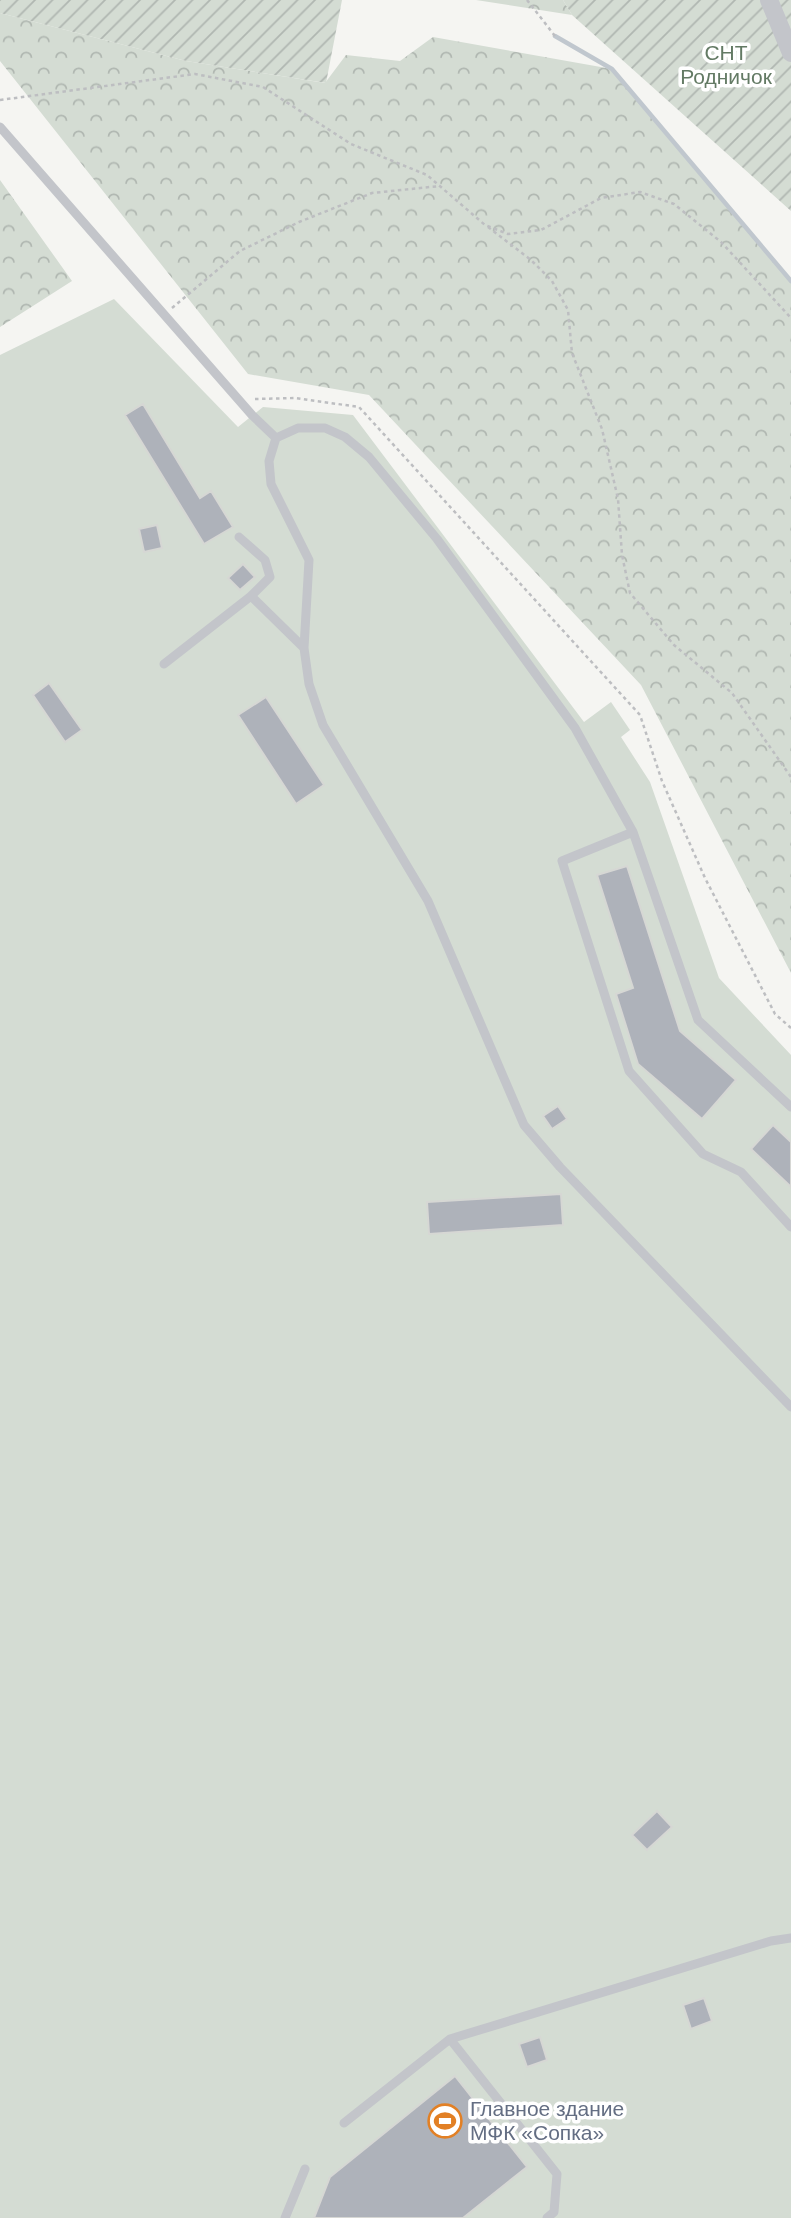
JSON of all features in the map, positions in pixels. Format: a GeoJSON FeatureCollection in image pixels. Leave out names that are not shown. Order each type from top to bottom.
{"type":"FeatureCollection","features":[{"type":"Feature","properties":{"kind":"street"},"geometry":{"type":"LineString","coordinates":[[769,0],[791,53]]}},
{"type":"Feature","properties":{"kind":"lane"},"geometry":{"type":"LineString","coordinates":[[0,127],[239,400],[276,438]]}},
{"type":"Feature","properties":{"kind":"lane"},"geometry":{"type":"LineString","coordinates":[[791,1107],[698,1020],[633,832],[575,728],[438,539],[369,457],[345,437],[325,428],[298,428],[276,438],[269,461],[271,484],[309,560],[304,648],[309,684],[323,725],[428,901],[524,1125],[560,1167],[791,1406]]}},
{"type":"Feature","properties":{"kind":"lane"},"geometry":{"type":"LineString","coordinates":[[164,664],[251,596],[270,577],[265,560],[239,537]]}},
{"type":"Feature","properties":{"kind":"lane"},"geometry":{"type":"LineString","coordinates":[[251,596],[304,648]]}},
{"type":"Feature","properties":{"kind":"lane"},"geometry":{"type":"LineString","coordinates":[[633,832],[562,861],[629,1071],[703,1154],[741,1172],[791,1227]]}},
{"type":"Feature","properties":{"kind":"lane"},"geometry":{"type":"LineString","coordinates":[[344,2123],[450,2039],[771,1941],[791,1938]]}},
{"type":"Feature","properties":{"kind":"lane"},"geometry":{"type":"LineString","coordinates":[[450,2039],[557,2174],[554,2212],[547,2218]]}},
{"type":"Feature","properties":{"kind":"lane"},"geometry":{"type":"LineString","coordinates":[[285,2218],[305,2169]]}},
{"type":"Feature","properties":{"kind":"path"},"geometry":{"type":"LineString","coordinates":[[527,0],[555,36]]}},
{"type":"Feature","properties":{"kind":"path"},"geometry":{"type":"LineString","coordinates":[[0,100],[195,74],[264,87],[351,144],[427,175],[531,260],[552,281],[568,310],[572,353],[602,429],[618,499],[622,555],[630,593],[674,645],[732,694],[791,777]]}},
{"type":"Feature","properties":{"kind":"path"},"geometry":{"type":"LineString","coordinates":[[164,314],[240,251],[299,222],[372,193],[440,186]]}},
{"type":"Feature","properties":{"kind":"path"},"geometry":{"type":"LineString","coordinates":[[485,225],[508,234],[541,230],[601,198],[640,192],[674,204],[721,242],[791,318]]}},
{"type":"Feature","properties":{"kind":"path"},"geometry":{"type":"LineString","coordinates":[[239,400],[295,398],[359,407],[640,715],[662,781],[705,878],[775,1014],[791,1028]]}},
{"type":"Feature","properties":{"kind":"green space"},"geometry":{"type":"Polygon","coordinates":[[[0,0],[342,0],[326,83],[186,61],[0,13],[0,0]]]}},
{"type":"Feature","properties":{"kind":"green space"},"geometry":{"type":"Polygon","coordinates":[[[476,0],[563,0],[572,15],[476,0]]]}},
{"type":"Feature","properties":{"kind":"green space","name":"СНТ Родничок"},"geometry":{"type":"Polygon","coordinates":[[[563,0],[791,0],[791,211],[572,15],[563,0]]]}},
{"type":"Feature","properties":{"kind":"green space"},"geometry":{"type":"Polygon","coordinates":[[[0,13],[186,61],[325,83],[346,55],[400,61],[433,37],[612,69],[791,281],[791,973],[641,685],[369,395],[248,374],[0,61],[0,13]]]}},
{"type":"Feature","properties":{"kind":"green space"},"geometry":{"type":"Polygon","coordinates":[[[0,180],[72,281],[0,327],[0,180]]]}},
{"type":"Feature","properties":{"kind":"green space"},"geometry":{"type":"Polygon","coordinates":[[[114,299],[238,427],[263,407],[353,415],[584,722],[611,702],[630,730],[621,737],[650,782],[719,978],[791,1055],[791,2218],[0,2218],[0,355],[114,299]]]}},
{"type":"Feature","properties":{"kind":"building"},"geometry":{"type":"Polygon","coordinates":[[[143,404],[200,498],[211,491],[233,527],[204,544],[125,415],[143,404]]]}},
{"type":"Feature","properties":{"kind":"building"},"geometry":{"type":"Polygon","coordinates":[[[157,525],[162,548],[144,552],[139,529],[157,525]]]}},
{"type":"Feature","properties":{"kind":"building"},"geometry":{"type":"Polygon","coordinates":[[[243,564],[255,577],[240,590],[228,578],[243,564]]]}},
{"type":"Feature","properties":{"kind":"building"},"geometry":{"type":"Polygon","coordinates":[[[49,683],[82,730],[65,742],[33,695],[49,683]]]}},
{"type":"Feature","properties":{"kind":"building"},"geometry":{"type":"Polygon","coordinates":[[[266,697],[324,785],[296,804],[238,715],[266,697]]]}},
{"type":"Feature","properties":{"kind":"building"},"geometry":{"type":"Polygon","coordinates":[[[627,866],[680,1031],[736,1080],[702,1119],[638,1064],[616,994],[633,988],[597,875],[627,866]]]}},
{"type":"Feature","properties":{"kind":"building"},"geometry":{"type":"Polygon","coordinates":[[[558,1106],[567,1119],[552,1129],[543,1116],[558,1106]]]}},
{"type":"Feature","properties":{"kind":"building"},"geometry":{"type":"Polygon","coordinates":[[[773,1125],[791,1142],[791,1187],[751,1149],[773,1125]]]}},
{"type":"Feature","properties":{"kind":"building"},"geometry":{"type":"Polygon","coordinates":[[[561,1194],[563,1225],[429,1234],[427,1202],[561,1194]]]}},
{"type":"Feature","properties":{"kind":"building"},"geometry":{"type":"Polygon","coordinates":[[[657,1811],[672,1827],[647,1850],[632,1835],[657,1811]]]}},
{"type":"Feature","properties":{"kind":"building"},"geometry":{"type":"Polygon","coordinates":[[[704,1998],[712,2021],[691,2029],[683,2005],[704,1998]]]}},
{"type":"Feature","properties":{"kind":"building"},"geometry":{"type":"Polygon","coordinates":[[[540,2037],[547,2060],[527,2067],[519,2044],[540,2037]]]}},
{"type":"Feature","properties":{"kind":"building","name":"Главное здание МФК «Сопка»"},"geometry":{"type":"Polygon","coordinates":[[[455,2076],[527,2167],[463,2218],[314,2218],[330,2177],[455,2076]]]}},
{"type":"Feature","properties":{"kind":"waterway"},"geometry":{"type":"LineString","coordinates":[[555,36],[612,69],[791,281]]}},
{"type":"Feature","properties":{"kind":"place","name":"Главное здание МФК «Сопка»"},"geometry":{"type":"Point","coordinates":[445,2121]}}]}
